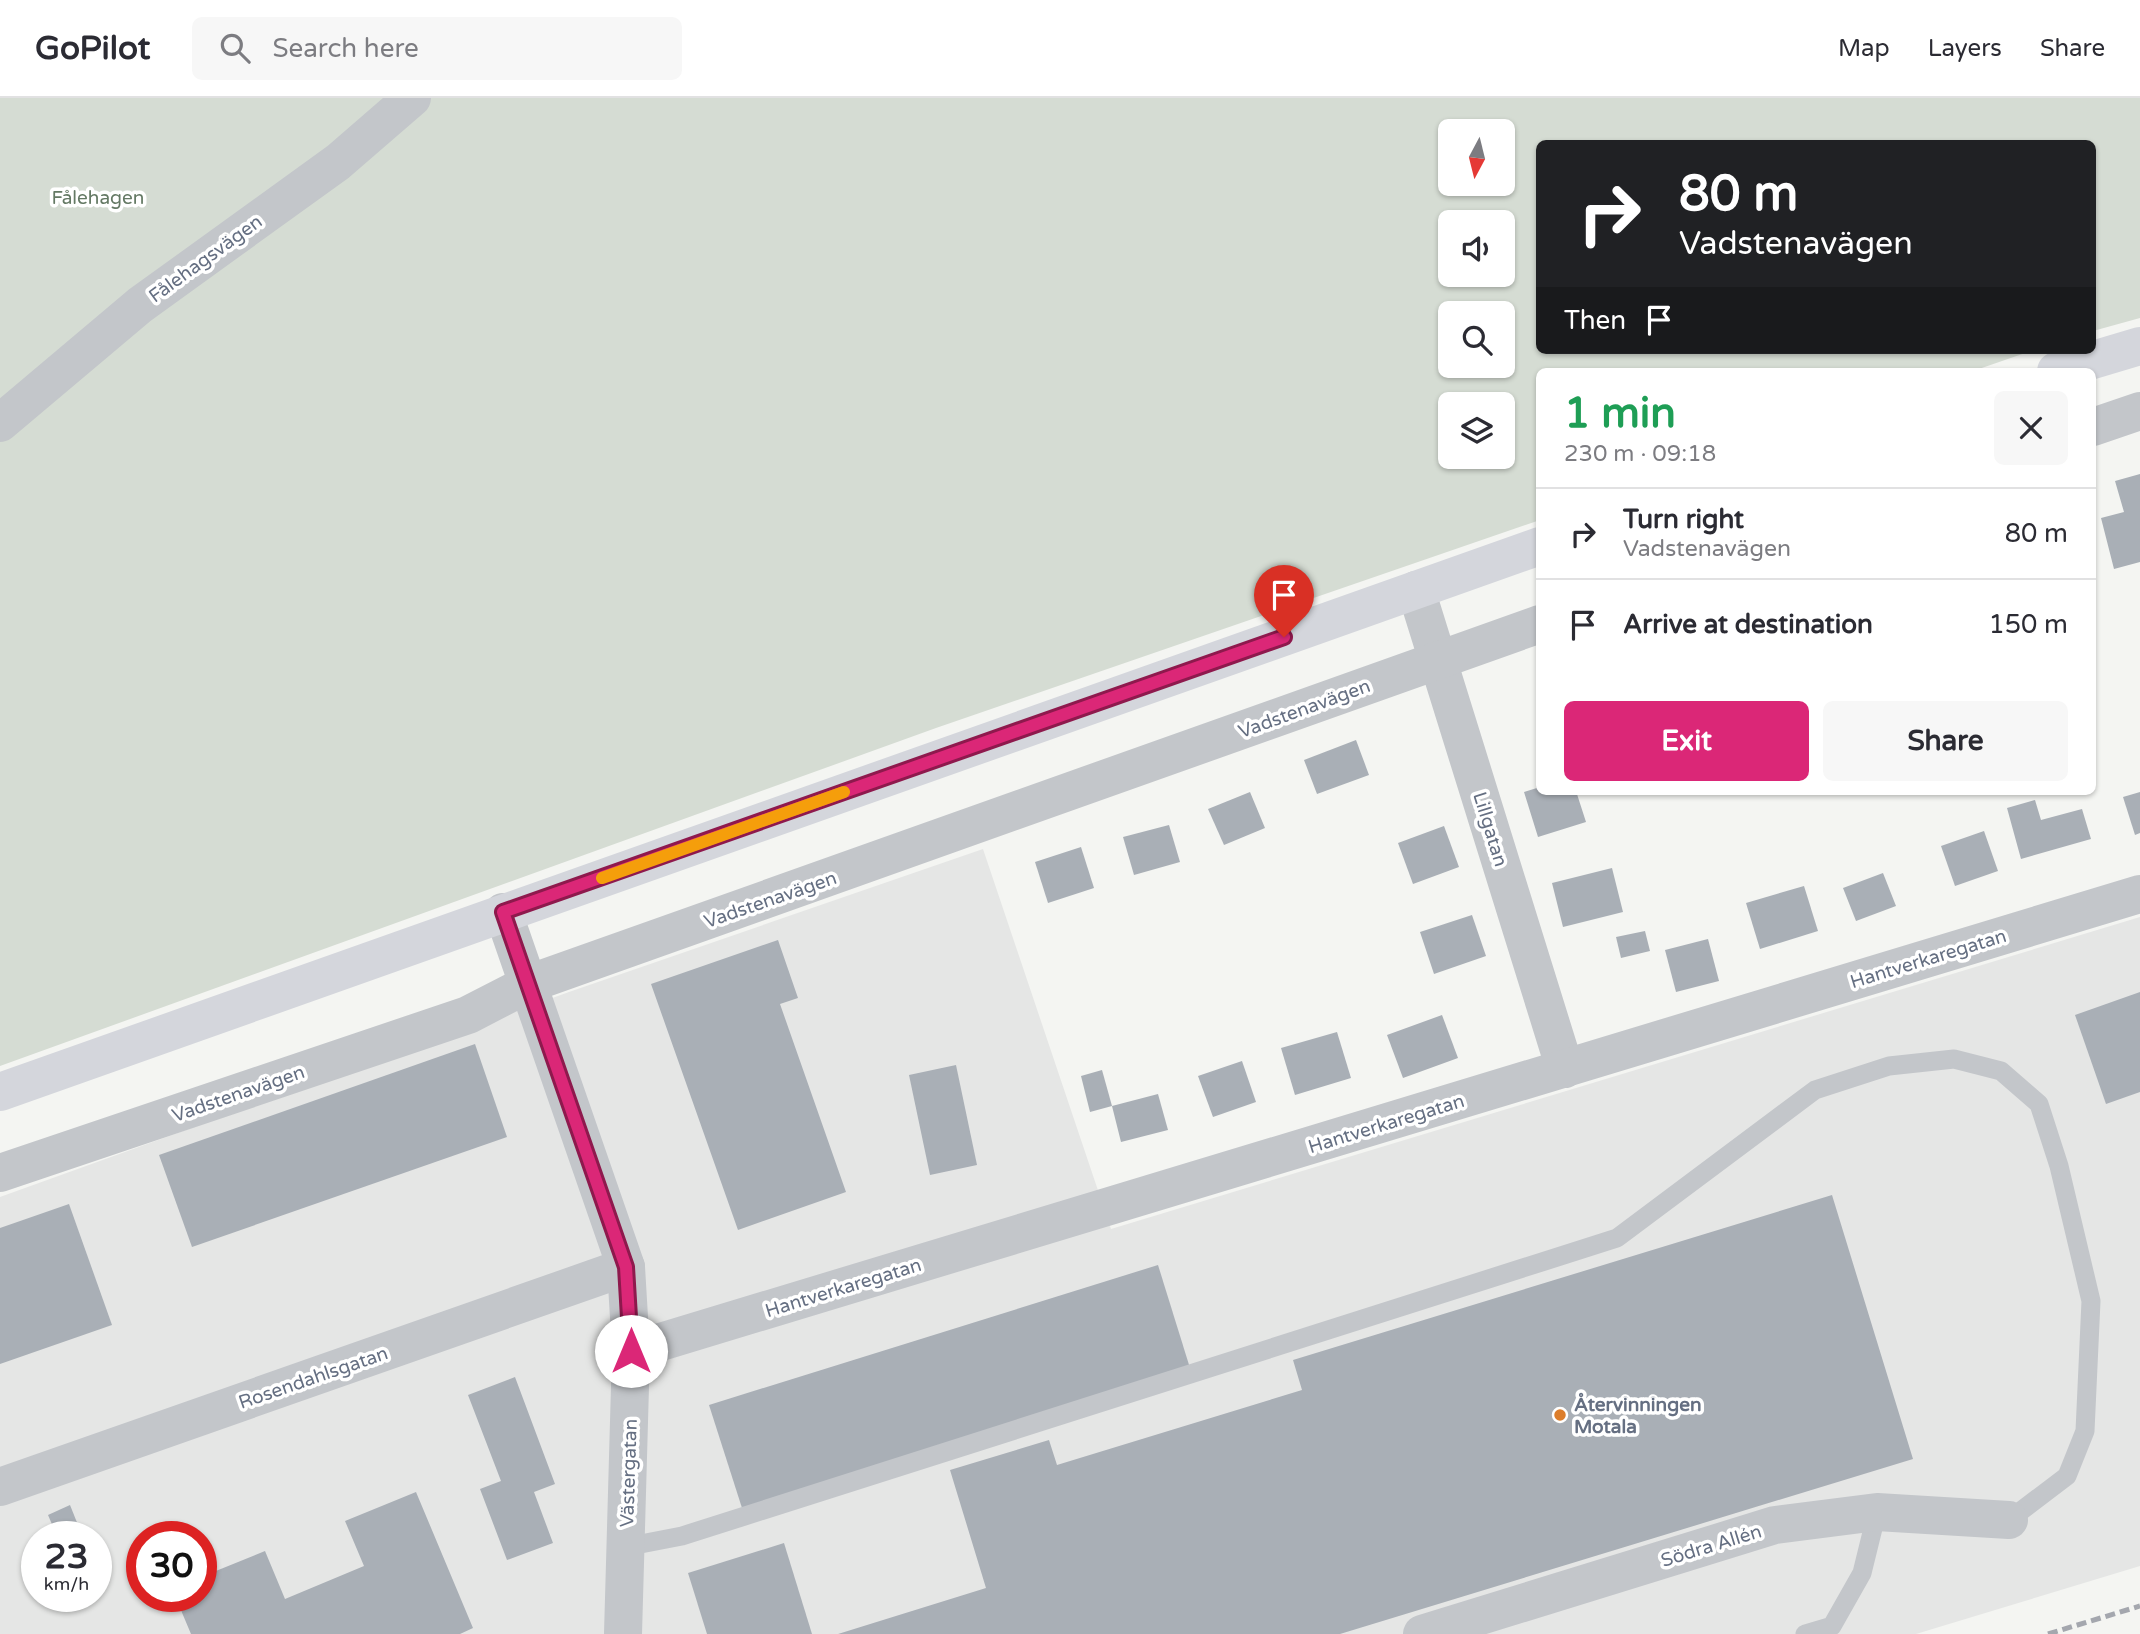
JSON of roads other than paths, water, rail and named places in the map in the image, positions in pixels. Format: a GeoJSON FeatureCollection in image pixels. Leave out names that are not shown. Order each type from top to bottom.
{"type":"FeatureCollection","features":[{"type":"Feature","properties":{"kind":"main road"},"geometry":{"type":"LineString","coordinates":[[2066,368],[2140,346]]}},
{"type":"Feature","properties":{"kind":"main road"},"geometry":{"type":"LineString","coordinates":[[0,1092],[1536,547]]}},
{"type":"Feature","properties":{"kind":"street","name":"Fålehagsvägen"},"geometry":{"type":"LineString","coordinates":[[0,423],[140,305],[338,162],[412,98]]}},
{"type":"Feature","properties":{"kind":"street"},"geometry":{"type":"LineString","coordinates":[[2096,426],[2140,411]]}},
{"type":"Feature","properties":{"kind":"street","name":"Lillgatan"},"geometry":{"type":"LineString","coordinates":[[1416,590],[1565,1069]]}},
{"type":"Feature","properties":{"kind":"street","name":"Vadstenavägen"},"geometry":{"type":"LineString","coordinates":[[0,1173],[468,1015],[528,984],[1536,625]]}},
{"type":"Feature","properties":{"kind":"street","name":"Hantverkaregatan"},"geometry":{"type":"LineString","coordinates":[[631,1351],[2140,894]]}},
{"type":"Feature","properties":{"kind":"street","name":"Västergatan"},"geometry":{"type":"LineString","coordinates":[[503,912],[626,1267],[631,1351],[623,1634]]}},
{"type":"Feature","properties":{"kind":"street","name":"Rosendahlsgatan"},"geometry":{"type":"LineString","coordinates":[[0,1487],[626,1267]]}},
{"type":"Feature","properties":{"kind":"street","name":"Södra Allén"},"geometry":{"type":"LineString","coordinates":[[1422,1634],[1775,1525],[1877,1513],[2009,1520]]}},
{"type":"Feature","properties":{"kind":"lane"},"geometry":{"type":"LineString","coordinates":[[625,1547],[682,1536],[1617,1238],[1815,1090],[1889,1066],[1954,1059],[2001,1071],[2039,1104],[2059,1166],[2091,1301],[2085,1431],[2067,1476],[2009,1520]]}},
{"type":"Feature","properties":{"kind":"lane"},"geometry":{"type":"LineString","coordinates":[[1805,1634],[1832,1626],[1862,1573],[1877,1513]]}},
{"type":"Feature","properties":{"kind":"railway"},"geometry":{"type":"LineString","coordinates":[[2048,1634],[2140,1606]]}},
{"type":"Feature","properties":{"kind":"place","name":"Återvinningen Motala"},"geometry":{"type":"Point","coordinates":[1560,1415]}},
{"type":"Feature","properties":{"kind":"park label","name":"Fålehagen"},"geometry":{"type":"Point","coordinates":[98,197]}}]}
